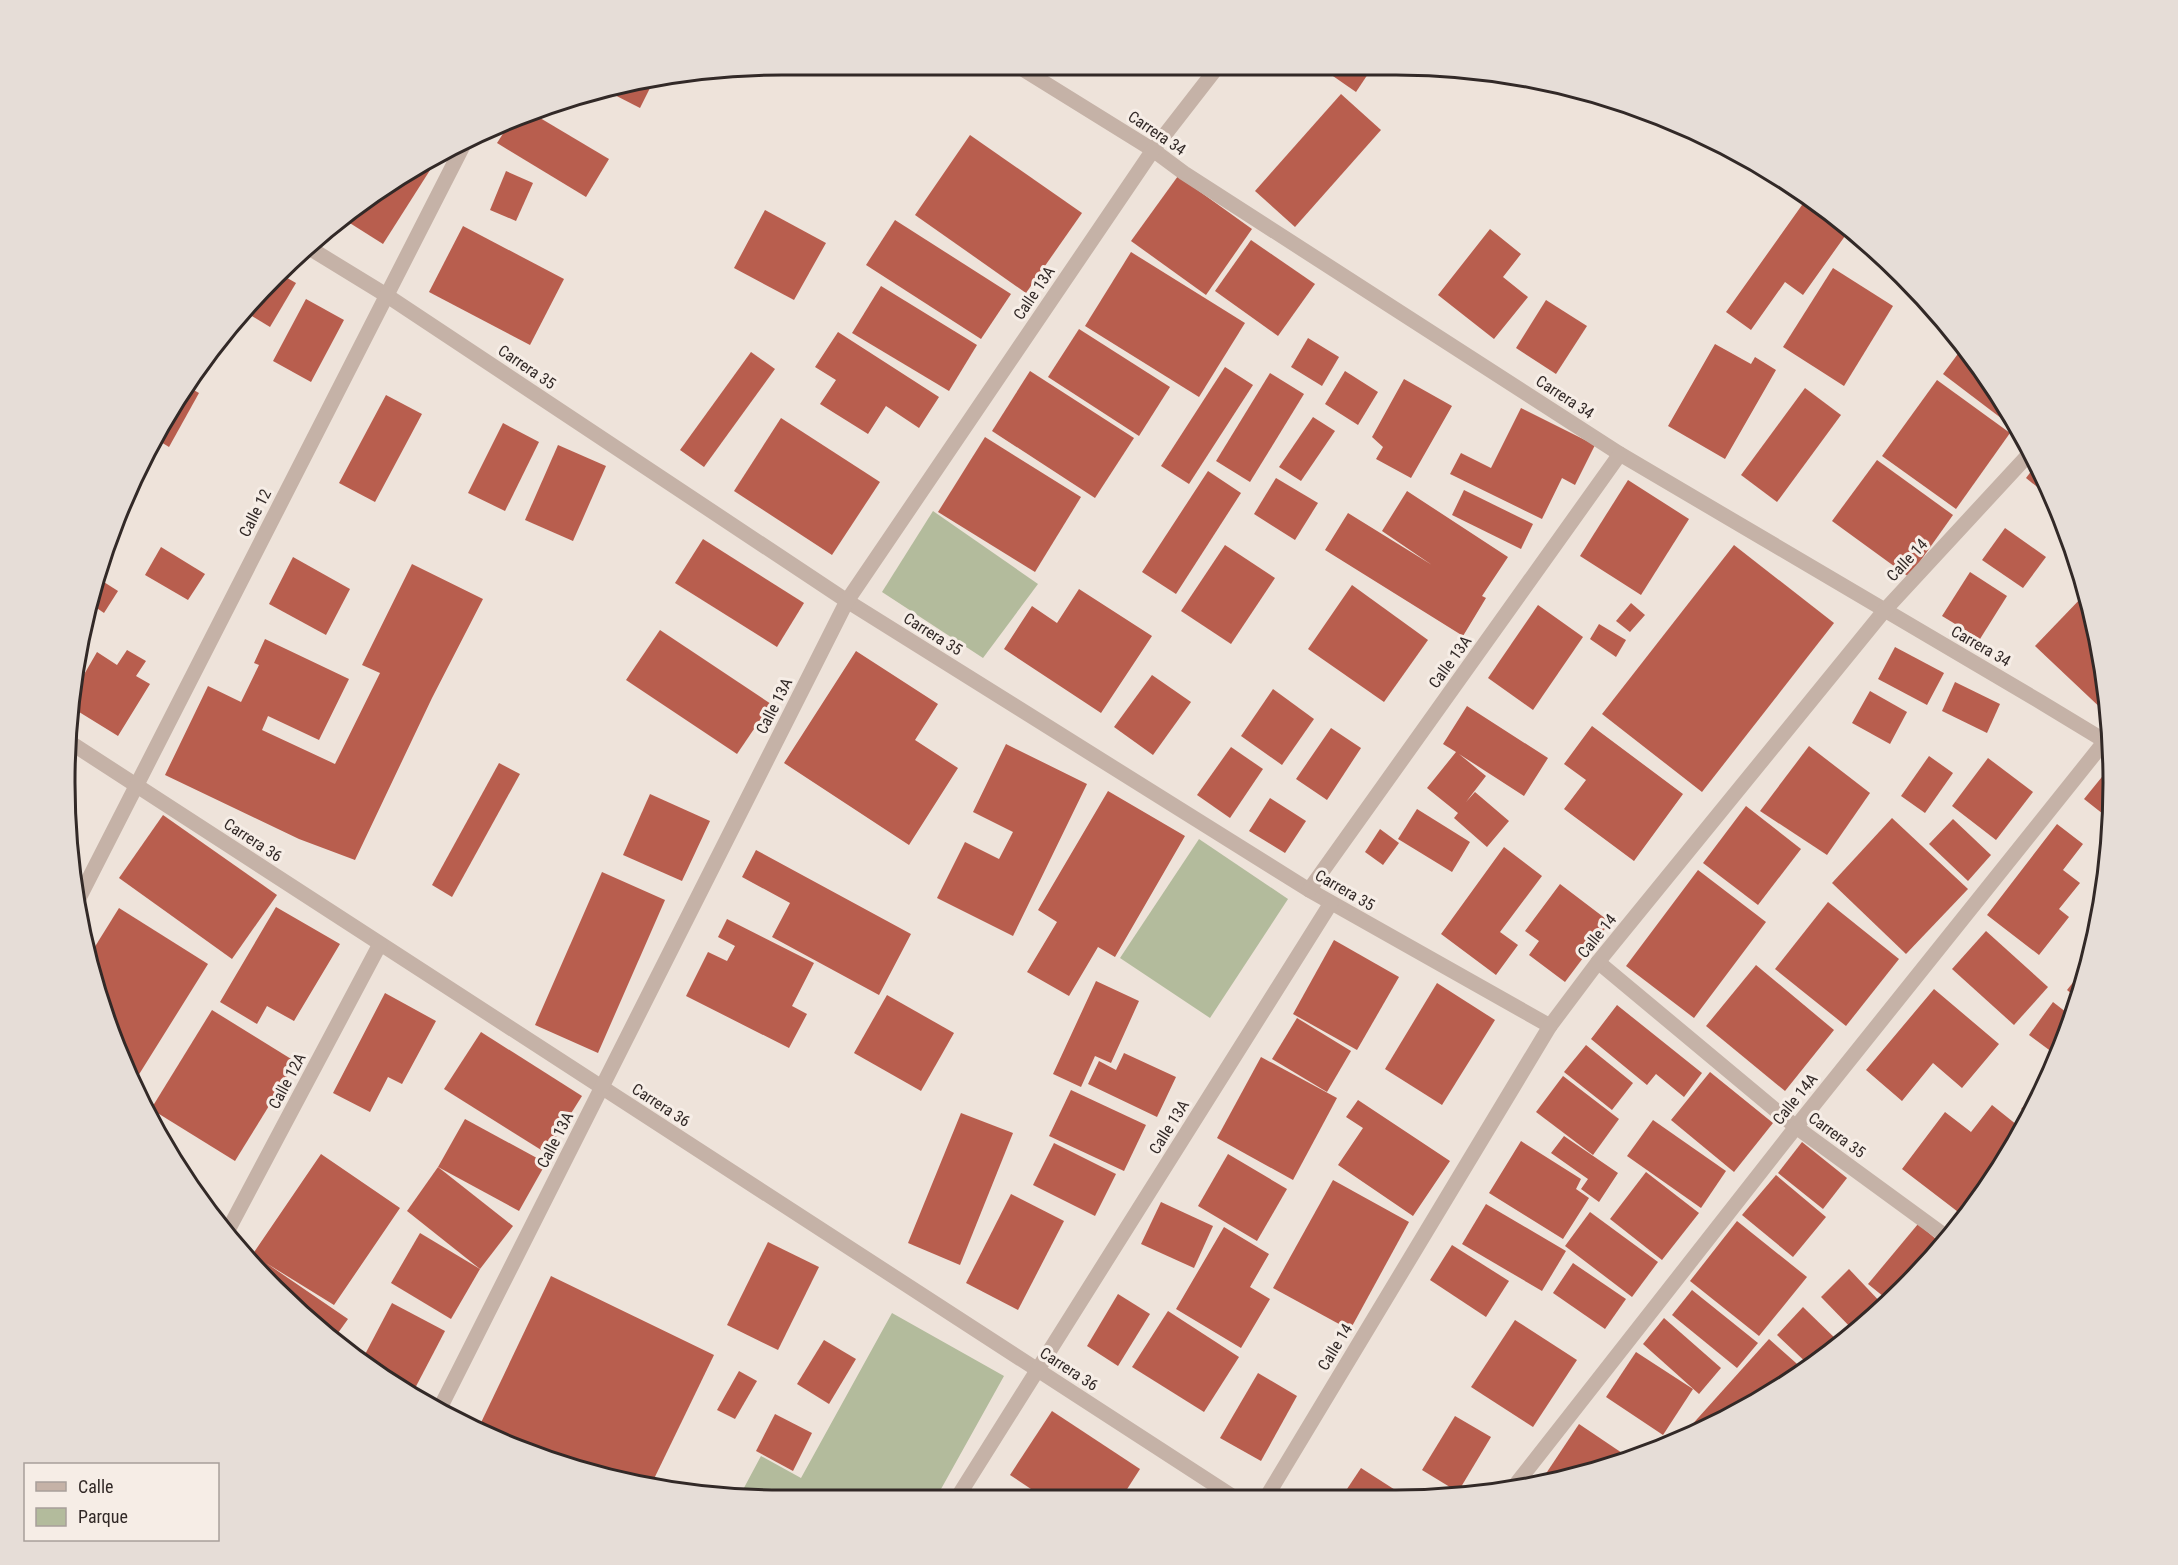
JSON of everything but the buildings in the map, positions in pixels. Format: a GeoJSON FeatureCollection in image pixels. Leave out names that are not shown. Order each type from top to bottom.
{"type":"FeatureCollection","features":[{"type":"Feature","properties":{"kind":"street","name":"Carrera 34"},"geometry":{"type":"LineString","coordinates":[[1034,75],[1153,150],[1184,173],[1620,454],[1884,611],[2101,736]]}},
{"type":"Feature","properties":{"kind":"street","name":"Calle 13A"},"geometry":{"type":"LineString","coordinates":[[443,1402],[847,601],[1153,150],[1211,75]]}},
{"type":"Feature","properties":{"kind":"street","name":"Calle 12"},"geometry":{"type":"LineString","coordinates":[[84,889],[459,154]]}},
{"type":"Feature","properties":{"kind":"street","name":"Carrera 35"},"geometry":{"type":"LineString","coordinates":[[315,252],[386,295],[847,601],[1309,890],[1550,1026]]}},
{"type":"Feature","properties":{"kind":"street","name":"Calle 13A"},"geometry":{"type":"LineString","coordinates":[[1309,890],[1620,454]]}},
{"type":"Feature","properties":{"kind":"street","name":"Calle 14"},"geometry":{"type":"LineString","coordinates":[[1271,1490],[1550,1026],[1598,962],[1884,611],[2025,460]]}},
{"type":"Feature","properties":{"kind":"street","name":"Calle 14A"},"geometry":{"type":"LineString","coordinates":[[1521,1478],[1796,1127],[2101,746]]}},
{"type":"Feature","properties":{"kind":"street","name":"Carrera 36"},"geometry":{"type":"LineString","coordinates":[[77,747],[1223,1490]]}},
{"type":"Feature","properties":{"kind":"street","name":"Calle 13A"},"geometry":{"type":"LineString","coordinates":[[962,1490],[1331,903]]}},
{"type":"Feature","properties":{"kind":"street","name":"Calle 12A"},"geometry":{"type":"LineString","coordinates":[[231,1225],[380,944]]}},
{"type":"Feature","properties":{"kind":"street","name":"Carrera 35"},"geometry":{"type":"LineString","coordinates":[[1598,962],[1796,1127],[1941,1233]]}},
{"type":"Feature","properties":{"kind":"green space"},"geometry":{"type":"Polygon","coordinates":[[[933,511],[1038,584],[983,658],[882,592],[933,511]]]}},
{"type":"Feature","properties":{"kind":"green space"},"geometry":{"type":"Polygon","coordinates":[[[1199,839],[1288,899],[1210,1018],[1120,958],[1199,839]]]}},
{"type":"Feature","properties":{"kind":"green space"},"geometry":{"type":"Polygon","coordinates":[[[892,1313],[1004,1376],[940,1490],[744,1488],[761,1456],[801,1478],[892,1313]]]}}]}
